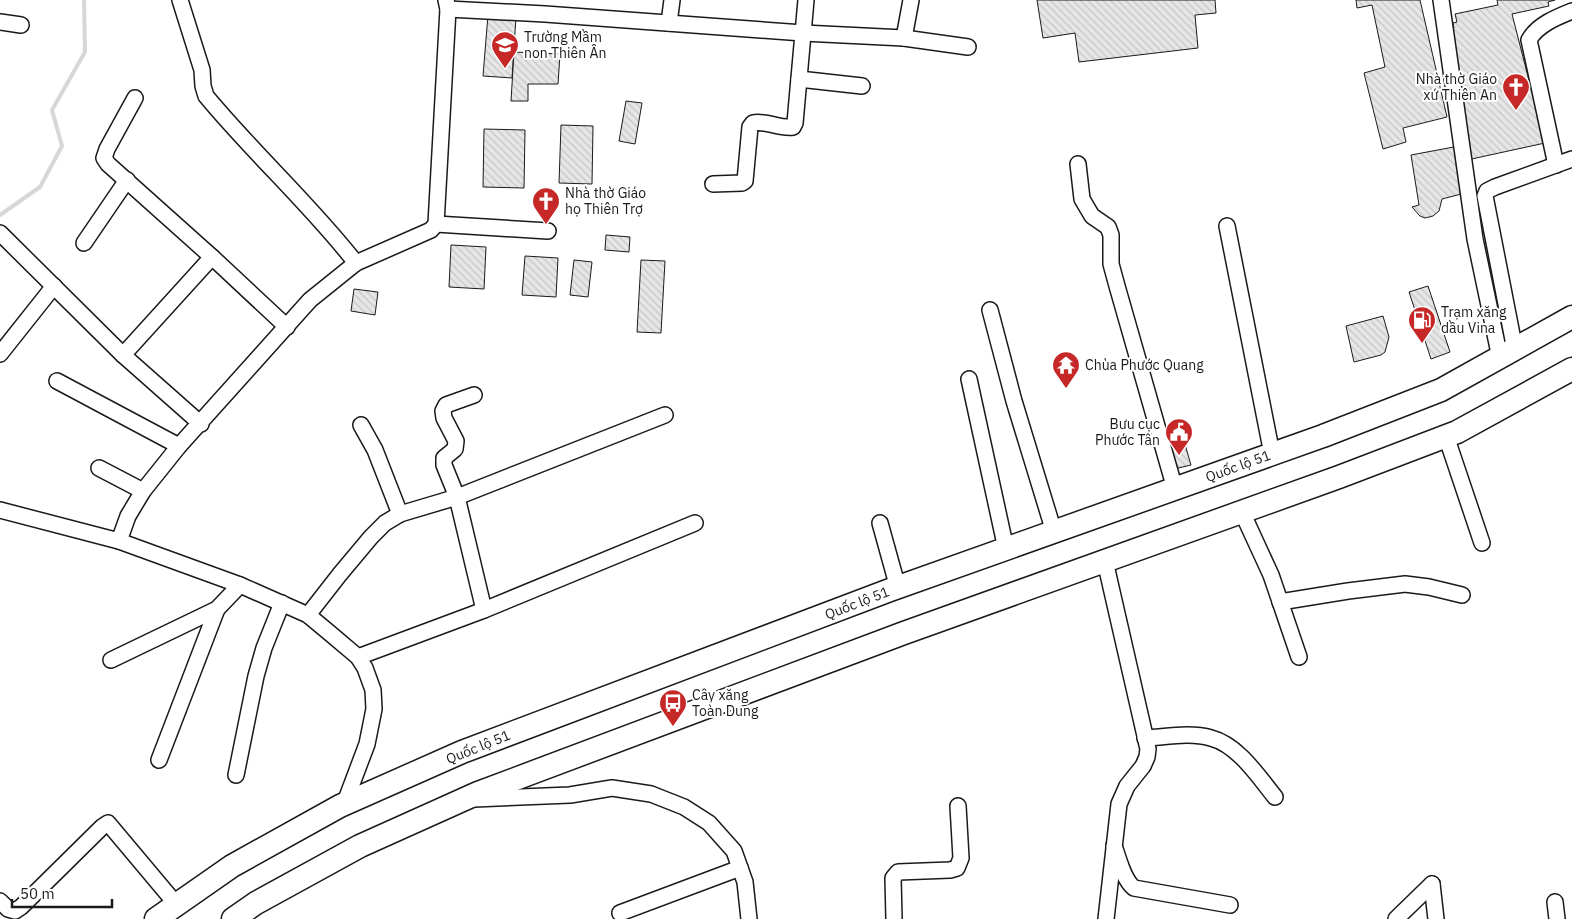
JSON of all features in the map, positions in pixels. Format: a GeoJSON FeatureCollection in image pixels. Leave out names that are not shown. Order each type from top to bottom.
{"type":"FeatureCollection","features":[{"type":"Feature","properties":{"kind":"highway","name":"Quốc lộ 51"},"geometry":{"type":"LineString","coordinates":[[156,919],[232,866],[344,805],[462,752],[898,588],[1272,454],[1441,390],[1572,318]]}},
{"type":"Feature","properties":{"kind":"highway"},"geometry":{"type":"LineString","coordinates":[[233,919],[256,904],[360,846],[467,798],[904,633],[1339,477],[1457,432],[1571,375]]}},
{"type":"Feature","properties":{"kind":"street"},"geometry":{"type":"LineString","coordinates":[[180,0],[200,64],[206,96],[268,166],[335,235],[356,263]]}},
{"type":"Feature","properties":{"kind":"street"},"geometry":{"type":"LineString","coordinates":[[669,23],[672,0]]}},
{"type":"Feature","properties":{"kind":"street"},"geometry":{"type":"LineString","coordinates":[[713,184],[742,183],[744,181],[750,127],[753,123],[793,127],[795,123],[806,0]]}},
{"type":"Feature","properties":{"kind":"street"},"geometry":{"type":"LineString","coordinates":[[904,38],[911,0]]}},
{"type":"Feature","properties":{"kind":"street"},"geometry":{"type":"LineString","coordinates":[[1441,0],[1474,239],[1508,354]]}},
{"type":"Feature","properties":{"kind":"street"},"geometry":{"type":"LineString","coordinates":[[119,541],[128,516],[143,491],[179,446],[310,300],[356,263],[431,230],[436,224],[447,4],[546,7],[669,23],[904,38],[968,47]]}},
{"type":"Feature","properties":{"kind":"street"},"geometry":{"type":"LineString","coordinates":[[1556,165],[1529,40],[1540,28],[1572,11]]}},
{"type":"Feature","properties":{"kind":"street"},"geometry":{"type":"LineString","coordinates":[[0,22],[22,25]]}},
{"type":"Feature","properties":{"kind":"street"},"geometry":{"type":"LineString","coordinates":[[799,79],[862,86]]}},
{"type":"Feature","properties":{"kind":"street"},"geometry":{"type":"LineString","coordinates":[[135,98],[107,149],[104,158],[108,164],[287,326]]}},
{"type":"Feature","properties":{"kind":"street"},"geometry":{"type":"LineString","coordinates":[[1508,354],[1485,196],[1487,191],[1495,187],[1572,159]]}},
{"type":"Feature","properties":{"kind":"street"},"geometry":{"type":"LineString","coordinates":[[1078,164],[1082,200],[1092,216],[1108,227],[1111,235],[1111,264],[1175,489]]}},
{"type":"Feature","properties":{"kind":"street"},"geometry":{"type":"LineString","coordinates":[[84,243],[126,180]]}},
{"type":"Feature","properties":{"kind":"street"},"geometry":{"type":"LineString","coordinates":[[436,224],[548,231]]}},
{"type":"Feature","properties":{"kind":"street"},"geometry":{"type":"LineString","coordinates":[[1227,226],[1272,454]]}},
{"type":"Feature","properties":{"kind":"street"},"geometry":{"type":"LineString","coordinates":[[0,233],[123,355],[200,424]]}},
{"type":"Feature","properties":{"kind":"street"},"geometry":{"type":"LineString","coordinates":[[123,355],[212,257]]}},
{"type":"Feature","properties":{"kind":"street"},"geometry":{"type":"LineString","coordinates":[[0,354],[54,286]]}},
{"type":"Feature","properties":{"kind":"street"},"geometry":{"type":"LineString","coordinates":[[990,310],[1014,401],[1054,532]]}},
{"type":"Feature","properties":{"kind":"street"},"geometry":{"type":"LineString","coordinates":[[969,379],[1006,549]]}},
{"type":"Feature","properties":{"kind":"street"},"geometry":{"type":"LineString","coordinates":[[57,381],[179,446]]}},
{"type":"Feature","properties":{"kind":"street"},"geometry":{"type":"LineString","coordinates":[[474,394],[446,405],[443,411],[444,418],[456,441],[455,449],[444,458],[444,465],[457,498],[484,610]]}},
{"type":"Feature","properties":{"kind":"street"},"geometry":{"type":"LineString","coordinates":[[308,615],[372,537],[385,523],[400,514],[457,498],[665,415]]}},
{"type":"Feature","properties":{"kind":"street"},"geometry":{"type":"LineString","coordinates":[[361,425],[375,450],[400,514]]}},
{"type":"Feature","properties":{"kind":"street"},"geometry":{"type":"LineString","coordinates":[[1446,436],[1482,543]]}},
{"type":"Feature","properties":{"kind":"street"},"geometry":{"type":"LineString","coordinates":[[99,468],[143,491]]}},
{"type":"Feature","properties":{"kind":"street"},"geometry":{"type":"LineString","coordinates":[[0,510],[119,541],[240,585],[308,615],[358,657],[365,668],[373,690],[374,709],[366,744],[344,805]]}},
{"type":"Feature","properties":{"kind":"street"},"geometry":{"type":"LineString","coordinates":[[1242,512],[1271,575],[1299,657]]}},
{"type":"Feature","properties":{"kind":"street"},"geometry":{"type":"LineString","coordinates":[[358,657],[484,610],[695,523]]}},
{"type":"Feature","properties":{"kind":"street"},"geometry":{"type":"LineString","coordinates":[[880,523],[898,588]]}},
{"type":"Feature","properties":{"kind":"street"},"geometry":{"type":"LineString","coordinates":[[1105,561],[1148,749],[1147,757],[1121,796],[1119,804],[1106,919]]}},
{"type":"Feature","properties":{"kind":"street"},"geometry":{"type":"LineString","coordinates":[[1280,602],[1348,590],[1405,584],[1429,587],[1462,595]]}},
{"type":"Feature","properties":{"kind":"street"},"geometry":{"type":"LineString","coordinates":[[112,660],[217,609],[240,585]]}},
{"type":"Feature","properties":{"kind":"street"},"geometry":{"type":"LineString","coordinates":[[236,775],[256,676],[264,648],[282,603]]}},
{"type":"Feature","properties":{"kind":"street"},"geometry":{"type":"LineString","coordinates":[[160,760],[217,609]]}},
{"type":"Feature","properties":{"kind":"street"},"geometry":{"type":"LineString","coordinates":[[1145,738],[1197,736],[1212,738],[1238,754],[1275,797]]}},
{"type":"Feature","properties":{"kind":"street"},"geometry":{"type":"LineString","coordinates":[[467,798],[487,799],[570,795],[612,788],[651,794],[684,807],[709,823],[734,851],[745,882],[750,919]]}},
{"type":"Feature","properties":{"kind":"street"},"geometry":{"type":"LineString","coordinates":[[894,919],[894,878],[898,872],[950,870],[957,868],[961,858],[958,806]]}},
{"type":"Feature","properties":{"kind":"street"},"geometry":{"type":"LineString","coordinates":[[0,901],[8,909],[15,911],[21,907],[108,823],[176,904]]}},
{"type":"Feature","properties":{"kind":"street"},"geometry":{"type":"LineString","coordinates":[[1113,845],[1124,875],[1129,884],[1134,888],[1230,905]]}},
{"type":"Feature","properties":{"kind":"street"},"geometry":{"type":"LineString","coordinates":[[620,914],[740,868]]}},
{"type":"Feature","properties":{"kind":"street"},"geometry":{"type":"LineString","coordinates":[[1396,919],[1432,884],[1436,919]]}},
{"type":"Feature","properties":{"kind":"street"},"geometry":{"type":"LineString","coordinates":[[1555,902],[1557,919]]}},
{"type":"Feature","properties":{"kind":"building"},"geometry":{"type":"Polygon","coordinates":[[[1037,0],[1215,0],[1216,13],[1195,15],[1198,48],[1079,62],[1075,33],[1043,38],[1037,0]]]}},
{"type":"Feature","properties":{"kind":"building"},"geometry":{"type":"Polygon","coordinates":[[[1356,0],[1420,0],[1447,117],[1403,128],[1406,142],[1383,149],[1364,73],[1385,67],[1372,5],[1357,8],[1356,0]]]}},
{"type":"Feature","properties":{"kind":"building"},"geometry":{"type":"Polygon","coordinates":[[[1497,0],[1555,0],[1548,2],[1549,6],[1512,14],[1545,143],[1467,160],[1448,30],[1454,28],[1453,23],[1457,22],[1455,14],[1498,5],[1497,0]]]}},
{"type":"Feature","properties":{"kind":"building"},"geometry":{"type":"Polygon","coordinates":[[[488,15],[516,17],[512,78],[483,76],[488,15]]]}},
{"type":"Feature","properties":{"kind":"building"},"geometry":{"type":"Polygon","coordinates":[[[514,52],[560,54],[558,84],[528,84],[528,101],[511,101],[514,52]]]}},
{"type":"Feature","properties":{"kind":"building"},"geometry":{"type":"Polygon","coordinates":[[[626,101],[642,103],[635,144],[619,141],[626,101]]]}},
{"type":"Feature","properties":{"kind":"building"},"geometry":{"type":"Polygon","coordinates":[[[561,125],[593,126],[592,184],[559,183],[561,125]]]}},
{"type":"Feature","properties":{"kind":"building"},"geometry":{"type":"Polygon","coordinates":[[[484,129],[525,130],[524,188],[483,187],[484,129]]]}},
{"type":"Feature","properties":{"kind":"building"},"geometry":{"type":"Polygon","coordinates":[[[1459,146],[1465,193],[1442,199],[1439,211],[1433,216],[1425,218],[1420,216],[1412,207],[1419,205],[1411,155],[1459,146]]]}},
{"type":"Feature","properties":{"kind":"building"},"geometry":{"type":"Polygon","coordinates":[[[606,235],[630,237],[629,252],[605,250],[606,235]]]}},
{"type":"Feature","properties":{"kind":"building"},"geometry":{"type":"Polygon","coordinates":[[[451,245],[486,247],[484,289],[449,287],[451,245]]]}},
{"type":"Feature","properties":{"kind":"building"},"geometry":{"type":"Polygon","coordinates":[[[525,256],[558,258],[556,297],[522,295],[525,256]]]}},
{"type":"Feature","properties":{"kind":"building"},"geometry":{"type":"Polygon","coordinates":[[[574,260],[592,262],[588,297],[570,295],[574,260]]]}},
{"type":"Feature","properties":{"kind":"building"},"geometry":{"type":"Polygon","coordinates":[[[641,260],[665,261],[661,333],[637,332],[641,260]]]}},
{"type":"Feature","properties":{"kind":"building"},"geometry":{"type":"Polygon","coordinates":[[[1428,286],[1450,352],[1431,359],[1409,292],[1428,286]]]}},
{"type":"Feature","properties":{"kind":"building"},"geometry":{"type":"Polygon","coordinates":[[[354,289],[378,292],[375,315],[351,311],[354,289]]]}},
{"type":"Feature","properties":{"kind":"building"},"geometry":{"type":"Polygon","coordinates":[[[1383,316],[1389,337],[1385,352],[1381,355],[1354,362],[1346,326],[1383,316]]]}},
{"type":"Feature","properties":{"kind":"building","name":"Bưu cục Phước Tân"},"geometry":{"type":"Polygon","coordinates":[[[1184,441],[1191,465],[1174,469],[1168,446],[1184,441]]]}},
{"type":"Feature","properties":{"kind":"waterway"},"geometry":{"type":"LineString","coordinates":[[0,215],[40,187],[62,146],[52,110],[85,52],[84,0]]}},
{"type":"Feature","properties":{"kind":"place","name":"Trường Mầm non Thiên Ân"},"geometry":{"type":"Point","coordinates":[505,69]}},
{"type":"Feature","properties":{"kind":"place","name":"Nhà thờ Giáo xứ Thiên An"},"geometry":{"type":"Point","coordinates":[1516,111]}},
{"type":"Feature","properties":{"kind":"place","name":"Nhà thờ Giáo họ Thiên Trợ"},"geometry":{"type":"Point","coordinates":[546,225]}},
{"type":"Feature","properties":{"kind":"place","name":"Trạm xăng dầu Vina"},"geometry":{"type":"Point","coordinates":[1422,344]}},
{"type":"Feature","properties":{"kind":"place","name":"Chùa Phước Quang"},"geometry":{"type":"Point","coordinates":[1066,389]}},
{"type":"Feature","properties":{"kind":"place","name":"Bưu cục Phước Tân"},"geometry":{"type":"Point","coordinates":[1179,456]}},
{"type":"Feature","properties":{"kind":"place","name":"Cây xăng Toàn Dung"},"geometry":{"type":"Point","coordinates":[673,727]}}]}
